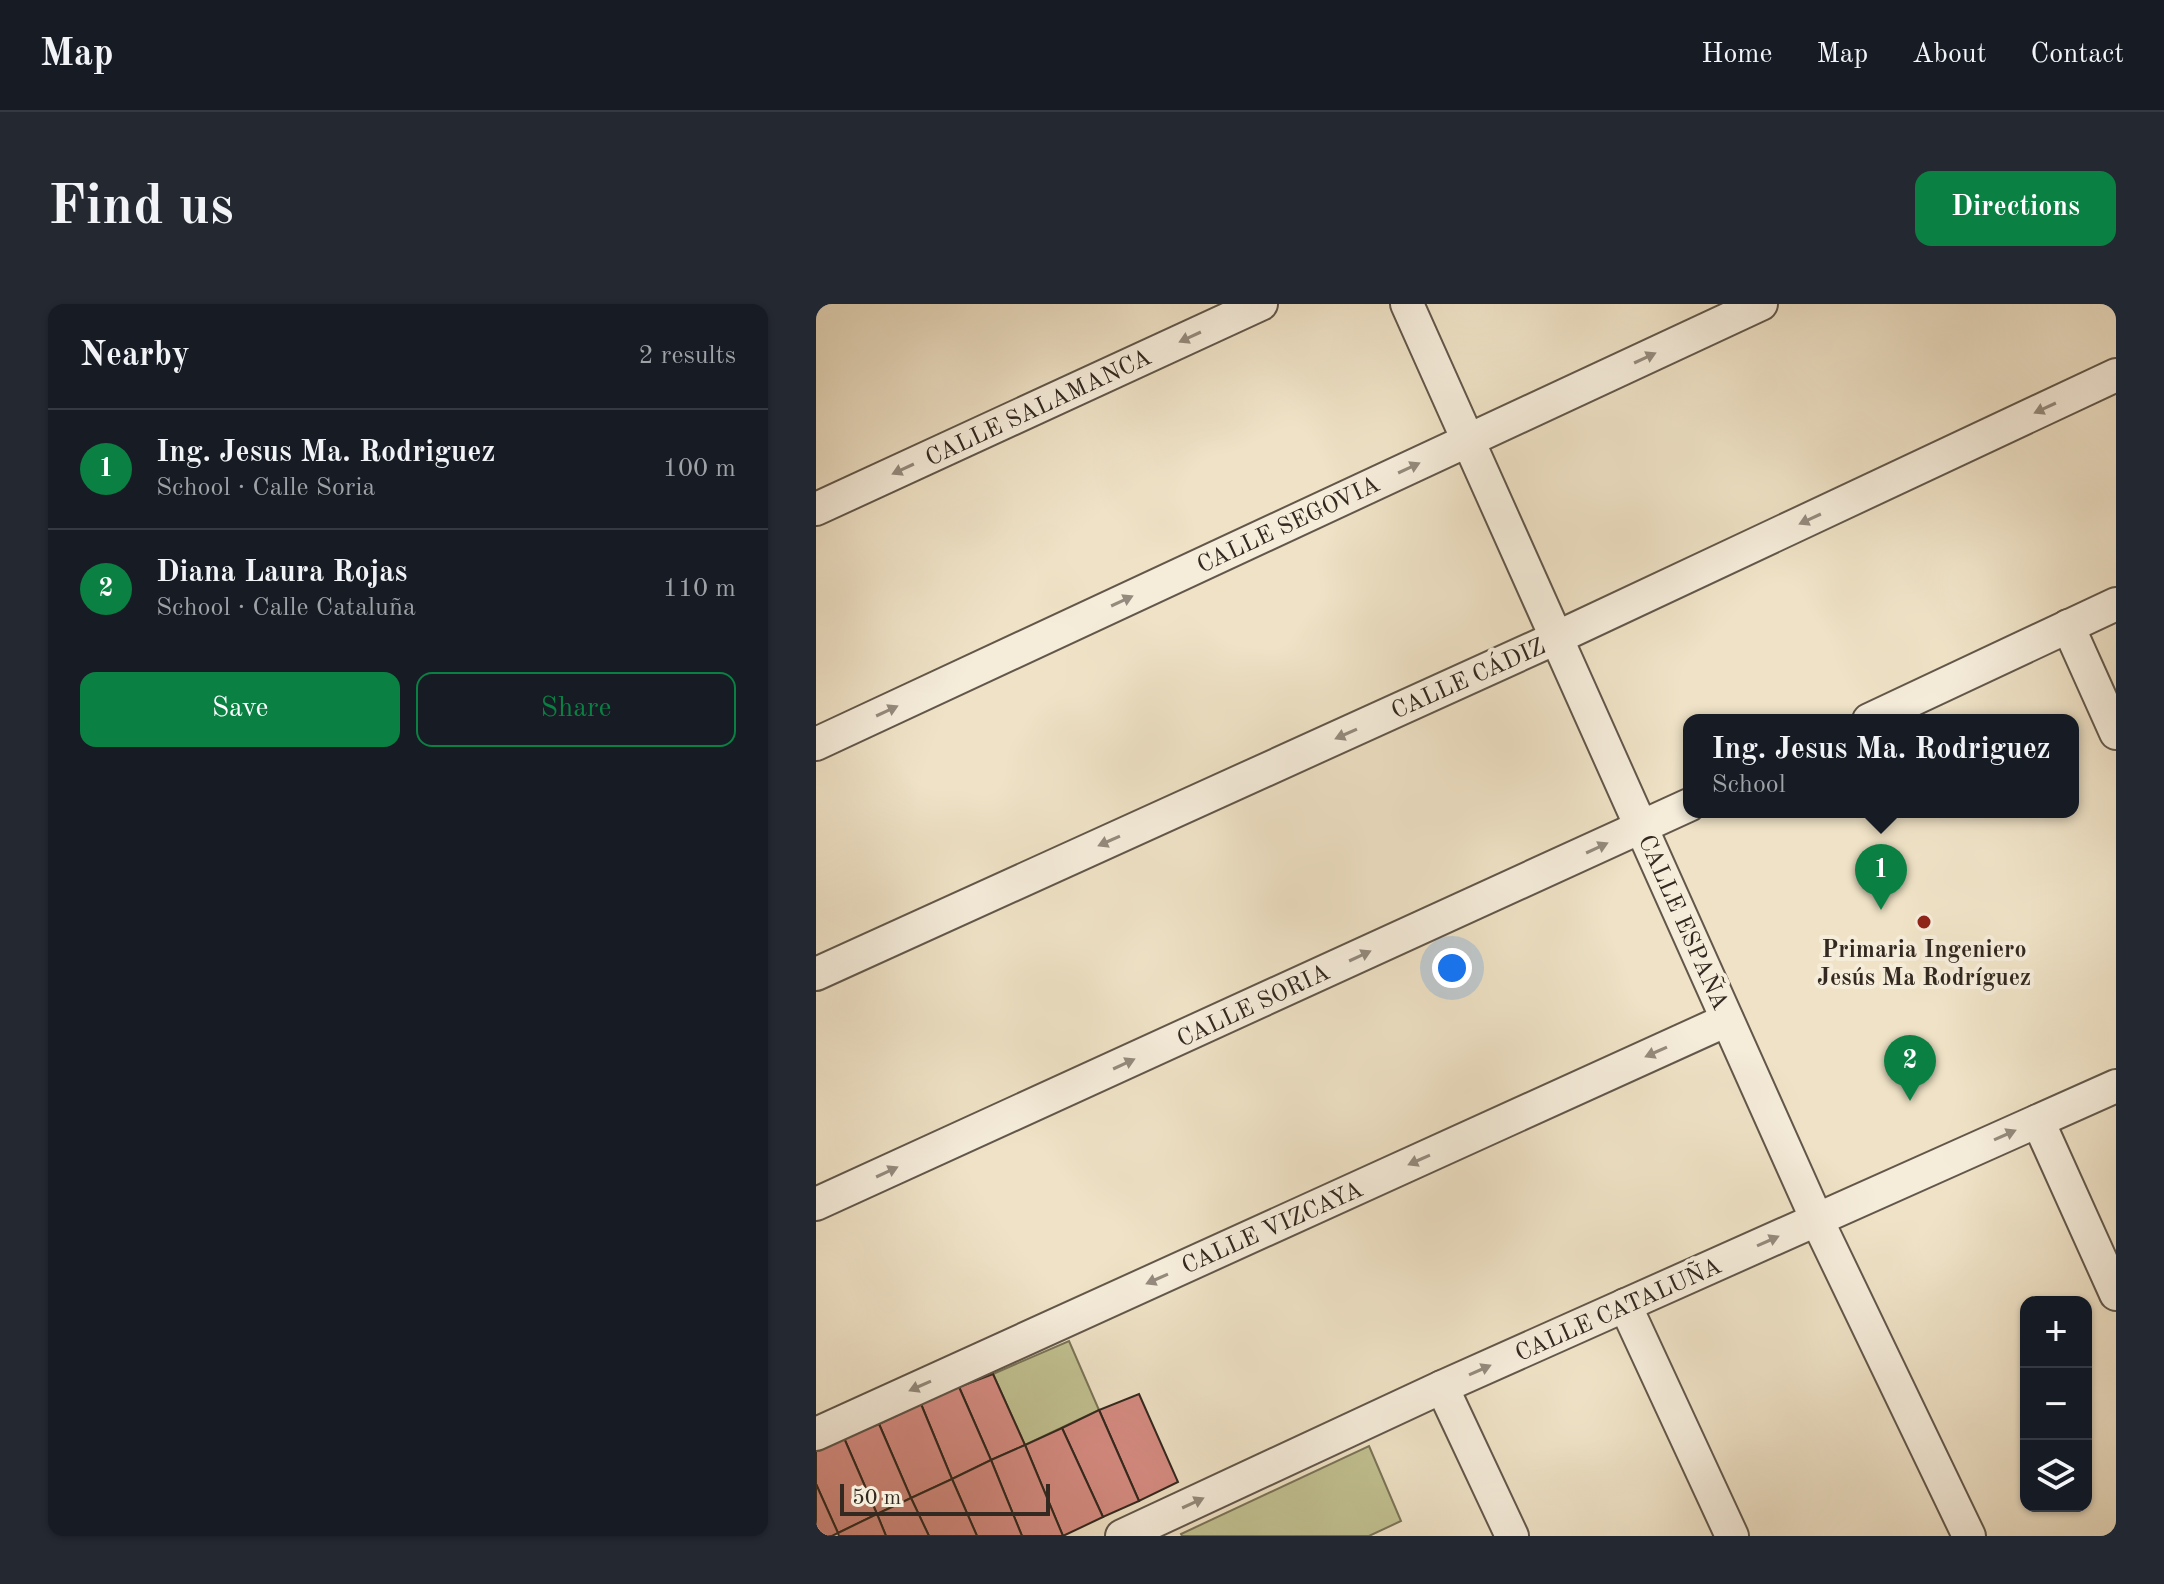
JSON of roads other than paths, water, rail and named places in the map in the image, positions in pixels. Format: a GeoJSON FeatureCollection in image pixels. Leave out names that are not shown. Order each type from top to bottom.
{"type":"FeatureCollection","features":[{"type":"Feature","properties":{"kind":"street","name":"CALLE SALAMANCA"},"geometry":{"type":"LineString","coordinates":[[816,509],[1261,304]]}},
{"type":"Feature","properties":{"kind":"street","name":"CALLE ESPAÑA"},"geometry":{"type":"LineString","coordinates":[[1407,304],[1817,1220],[1969,1536]]}},
{"type":"Feature","properties":{"kind":"street","name":"CALLE SEGOVIA"},"geometry":{"type":"LineString","coordinates":[[816,744],[1761,304]]}},
{"type":"Feature","properties":{"kind":"street","name":"CALLE CÁDIZ"},"geometry":{"type":"LineString","coordinates":[[816,974],[1556,638],[2116,375]]}},
{"type":"Feature","properties":{"kind":"street"},"geometry":{"type":"LineString","coordinates":[[1882,714],[2116,604]]}},
{"type":"Feature","properties":{"kind":"street"},"geometry":{"type":"LineString","coordinates":[[2068,626],[2116,733]]}},
{"type":"Feature","properties":{"kind":"street","name":"CALLE SORIA"},"geometry":{"type":"LineString","coordinates":[[816,1204],[1683,808]]}},
{"type":"Feature","properties":{"kind":"street","name":"CALLE VIZCAYA"},"geometry":{"type":"LineString","coordinates":[[816,1434],[1727,1020]]}},
{"type":"Feature","properties":{"kind":"street","name":"CALLE CATALUÑA"},"geometry":{"type":"LineString","coordinates":[[1122,1536],[1442,1387],[2116,1086]]}},
{"type":"Feature","properties":{"kind":"street"},"geometry":{"type":"LineString","coordinates":[[2038,1121],[2116,1294]]}},
{"type":"Feature","properties":{"kind":"street"},"geometry":{"type":"LineString","coordinates":[[1625,1305],[1732,1536]]}},
{"type":"Feature","properties":{"kind":"street"},"geometry":{"type":"LineString","coordinates":[[1442,1387],[1512,1536]]}},
{"type":"Feature","properties":{"kind":"place","name":"Ing. Jesus Ma. Rodriguez"},"geometry":{"type":"Point","coordinates":[1881,910]}},
{"type":"Feature","properties":{"kind":"place","name":"Primaria Ingeniero Jesús Ma Rodríguez"},"geometry":{"type":"Point","coordinates":[1924,922]}},
{"type":"Feature","properties":{"kind":"place","name":"Diana Laura Rojas"},"geometry":{"type":"Point","coordinates":[1910,1101]}}]}
